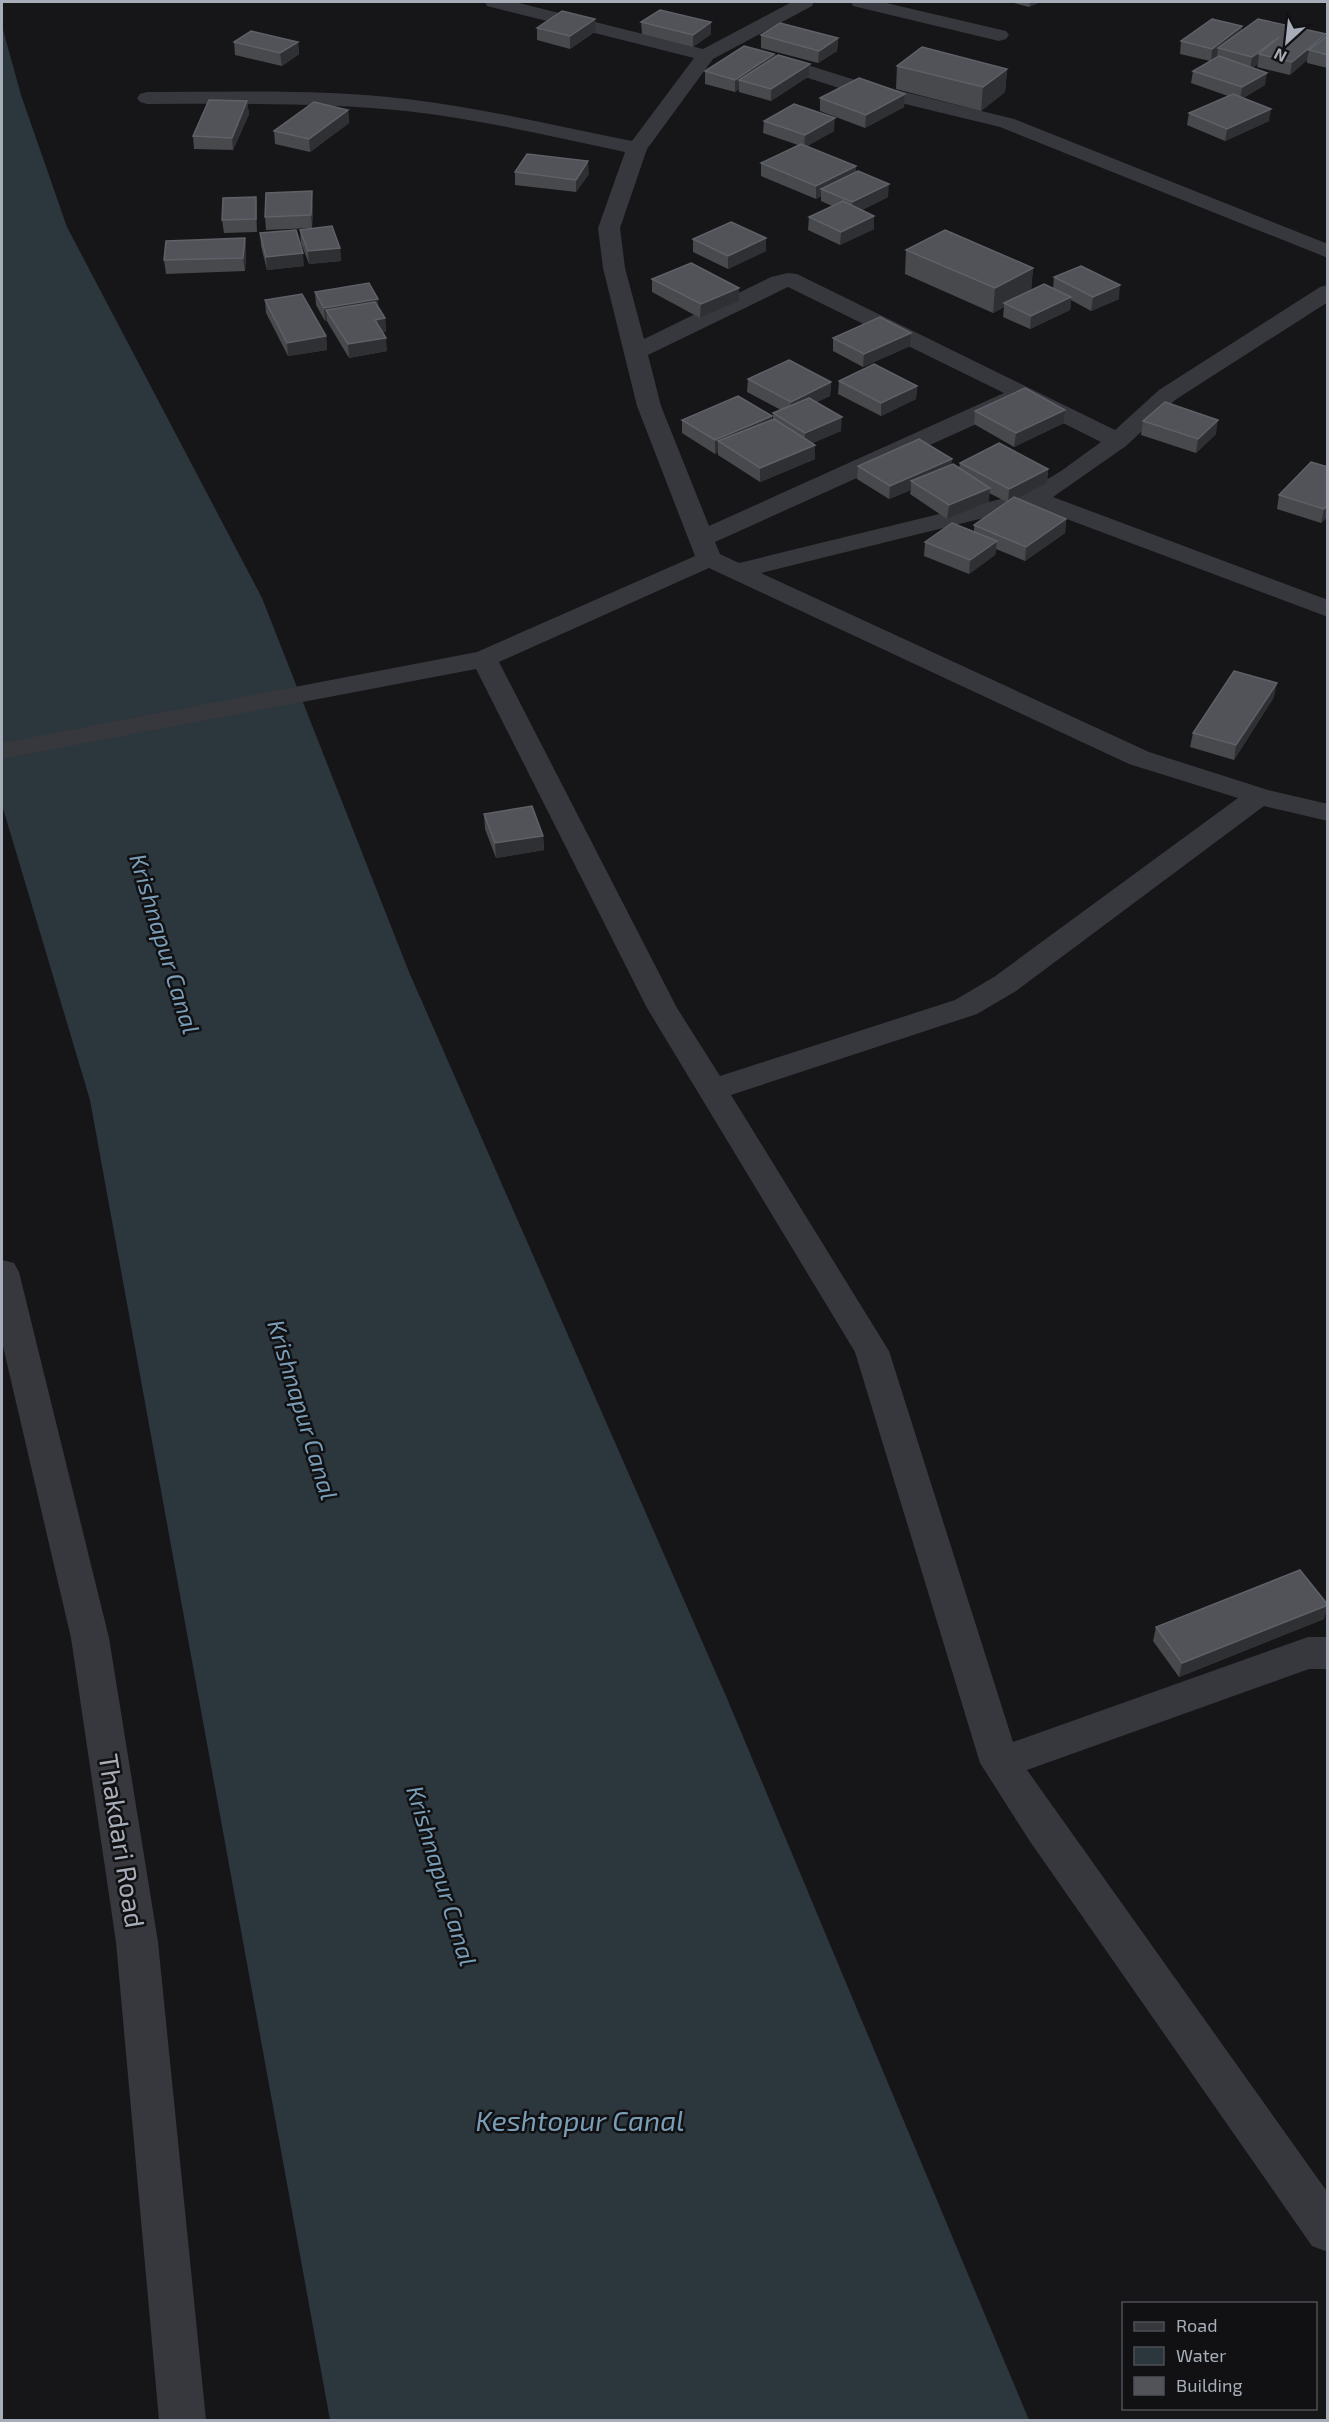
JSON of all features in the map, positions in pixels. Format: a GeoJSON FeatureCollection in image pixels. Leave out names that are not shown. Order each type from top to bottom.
{"type":"FeatureCollection","features":[{"type":"Feature","properties":{"kind":"street"},"geometry":{"type":"LineString","coordinates":[[494,2],[715,50],[846,84],[981,114],[1328,252]]}},
{"type":"Feature","properties":{"kind":"street"},"geometry":{"type":"LineString","coordinates":[[805,2],[715,50],[637,148],[609,228],[614,268],[649,406],[705,549],[736,572],[1139,758],[1259,796],[1328,813]]}},
{"type":"Feature","properties":{"kind":"street"},"geometry":{"type":"LineString","coordinates":[[860,2],[999,34]]}},
{"type":"Feature","properties":{"kind":"street"},"geometry":{"type":"LineString","coordinates":[[147,98],[326,99],[377,102],[462,113],[637,148]]}},
{"type":"Feature","properties":{"kind":"street"},"geometry":{"type":"LineString","coordinates":[[636,352],[788,279],[797,281],[1118,441]]}},
{"type":"Feature","properties":{"kind":"street"},"geometry":{"type":"LineString","coordinates":[[736,572],[1034,498],[1070,476],[1118,441],[1167,395],[1328,292]]}},
{"type":"Feature","properties":{"kind":"street"},"geometry":{"type":"LineString","coordinates":[[2,751],[484,659],[1023,394]]}},
{"type":"Feature","properties":{"kind":"street"},"geometry":{"type":"LineString","coordinates":[[1034,498],[1328,609]]}},
{"type":"Feature","properties":{"kind":"street"},"geometry":{"type":"LineString","coordinates":[[484,659],[662,1008],[872,1351],[1000,1763],[1043,1828],[1328,2231]]}},
{"type":"Feature","properties":{"kind":"street"},"geometry":{"type":"LineString","coordinates":[[711,1090],[966,1007],[1005,984],[1259,796]]}},
{"type":"Feature","properties":{"kind":"street","name":"Thakdari Road"},"geometry":{"type":"LineString","coordinates":[[2,1272],[90,1638],[137,1942],[183,2421]]}},
{"type":"Feature","properties":{"kind":"street"},"geometry":{"type":"LineString","coordinates":[[1000,1763],[1308,1653],[1328,1653]]}},
{"type":"Feature","properties":{"kind":"water","name":"Keshtopur Canal"},"geometry":{"type":"Polygon","coordinates":[[[2,26],[21,95],[67,227],[262,598],[409,972],[726,1696],[1029,2420],[330,2420],[90,1100],[2,805],[2,26]]]}},
{"type":"Feature","properties":{"kind":"building"},"geometry":{"type":"Polygon","coordinates":[[[660,10],[711,22],[693,35],[641,22],[660,10]]]}},
{"type":"Feature","properties":{"kind":"building"},"geometry":{"type":"Polygon","coordinates":[[[562,11],[595,19],[570,36],[537,28],[562,11]]]}},
{"type":"Feature","properties":{"kind":"building"},"geometry":{"type":"Polygon","coordinates":[[[1212,19],[1242,26],[1212,49],[1181,41],[1212,19]]]}},
{"type":"Feature","properties":{"kind":"building"},"geometry":{"type":"Polygon","coordinates":[[[1258,19],[1326,34],[1292,62],[1259,54],[1279,37],[1252,57],[1218,48],[1258,19]]]}},
{"type":"Feature","properties":{"kind":"building"},"geometry":{"type":"Polygon","coordinates":[[[780,23],[838,38],[819,51],[761,35],[780,23]]]}},
{"type":"Feature","properties":{"kind":"building"},"geometry":{"type":"Polygon","coordinates":[[[251,31],[298,42],[280,53],[234,42],[251,31]]]}},
{"type":"Feature","properties":{"kind":"building"},"geometry":{"type":"Polygon","coordinates":[[[1328,35],[1328,55],[1309,50],[1328,35]]]}},
{"type":"Feature","properties":{"kind":"building"},"geometry":{"type":"Polygon","coordinates":[[[744,46],[774,54],[735,80],[705,71],[744,46]]]}},
{"type":"Feature","properties":{"kind":"building"},"geometry":{"type":"Polygon","coordinates":[[[922,47],[1007,69],[983,87],[897,66],[922,47]]]}},
{"type":"Feature","properties":{"kind":"building"},"geometry":{"type":"Polygon","coordinates":[[[778,55],[810,64],[771,89],[739,80],[778,55]]]}},
{"type":"Feature","properties":{"kind":"building"},"geometry":{"type":"Polygon","coordinates":[[[1219,56],[1267,73],[1242,87],[1193,71],[1219,56]]]}},
{"type":"Feature","properties":{"kind":"building"},"geometry":{"type":"Polygon","coordinates":[[[859,78],[905,94],[866,115],[820,98],[859,78]]]}},
{"type":"Feature","properties":{"kind":"building"},"geometry":{"type":"Polygon","coordinates":[[[1233,94],[1271,109],[1227,129],[1189,113],[1233,94]]]}},
{"type":"Feature","properties":{"kind":"building"},"geometry":{"type":"Polygon","coordinates":[[[209,100],[247,101],[232,138],[193,136],[209,100]]]}},
{"type":"Feature","properties":{"kind":"building"},"geometry":{"type":"Polygon","coordinates":[[[314,102],[348,110],[309,139],[274,131],[314,102]]]}},
{"type":"Feature","properties":{"kind":"building"},"geometry":{"type":"Polygon","coordinates":[[[794,104],[835,118],[805,135],[764,121],[794,104]]]}},
{"type":"Feature","properties":{"kind":"building"},"geometry":{"type":"Polygon","coordinates":[[[801,144],[856,166],[816,186],[761,163],[801,144]]]}},
{"type":"Feature","properties":{"kind":"building"},"geometry":{"type":"Polygon","coordinates":[[[527,154],[588,161],[576,180],[515,172],[527,154]]]}},
{"type":"Feature","properties":{"kind":"building"},"geometry":{"type":"Polygon","coordinates":[[[858,171],[889,184],[852,202],[821,189],[858,171]]]}},
{"type":"Feature","properties":{"kind":"building"},"geometry":{"type":"Polygon","coordinates":[[[312,191],[311,215],[265,217],[266,193],[312,191]]]}},
{"type":"Feature","properties":{"kind":"building"},"geometry":{"type":"Polygon","coordinates":[[[256,197],[256,219],[222,220],[223,198],[256,197]]]}},
{"type":"Feature","properties":{"kind":"building"},"geometry":{"type":"Polygon","coordinates":[[[843,201],[874,216],[841,232],[809,217],[843,201]]]}},
{"type":"Feature","properties":{"kind":"building"},"geometry":{"type":"Polygon","coordinates":[[[731,222],[766,238],[728,256],[693,239],[731,222]]]}},
{"type":"Feature","properties":{"kind":"building"},"geometry":{"type":"Polygon","coordinates":[[[332,226],[340,248],[308,251],[300,230],[332,226]]]}},
{"type":"Feature","properties":{"kind":"building"},"geometry":{"type":"Polygon","coordinates":[[[296,230],[303,253],[266,257],[260,233],[296,230]]]}},
{"type":"Feature","properties":{"kind":"building"},"geometry":{"type":"Polygon","coordinates":[[[945,230],[1033,268],[995,288],[906,250],[945,230]]]}},
{"type":"Feature","properties":{"kind":"building"},"geometry":{"type":"Polygon","coordinates":[[[245,238],[243,258],[164,260],[166,241],[245,238]]]}},
{"type":"Feature","properties":{"kind":"building"},"geometry":{"type":"Polygon","coordinates":[[[691,263],[739,288],[701,304],[652,279],[691,263]]]}},
{"type":"Feature","properties":{"kind":"building"},"geometry":{"type":"Polygon","coordinates":[[[1081,266],[1120,285],[1093,297],[1054,277],[1081,266]]]}},
{"type":"Feature","properties":{"kind":"building"},"geometry":{"type":"Polygon","coordinates":[[[369,283],[378,299],[324,308],[315,292],[369,283]]]}},
{"type":"Feature","properties":{"kind":"building"},"geometry":{"type":"Polygon","coordinates":[[[1044,284],[1071,297],[1031,316],[1004,303],[1044,284]]]}},
{"type":"Feature","properties":{"kind":"building"},"geometry":{"type":"Polygon","coordinates":[[[302,294],[326,336],[287,343],[265,300],[302,294]]]}},
{"type":"Feature","properties":{"kind":"building"},"geometry":{"type":"Polygon","coordinates":[[[375,302],[385,318],[375,320],[386,338],[348,344],[326,310],[375,302]]]}},
{"type":"Feature","properties":{"kind":"building"},"geometry":{"type":"Polygon","coordinates":[[[880,317],[911,333],[864,354],[833,338],[880,317]]]}},
{"type":"Feature","properties":{"kind":"building"},"geometry":{"type":"Polygon","coordinates":[[[789,360],[831,382],[791,402],[748,379],[789,360]]]}},
{"type":"Feature","properties":{"kind":"building"},"geometry":{"type":"Polygon","coordinates":[[[874,364],[917,386],[881,403],[839,381],[874,364]]]}},
{"type":"Feature","properties":{"kind":"building"},"geometry":{"type":"Polygon","coordinates":[[[1025,388],[1065,410],[1016,433],[975,411],[1025,388]]]}},
{"type":"Feature","properties":{"kind":"building"},"geometry":{"type":"Polygon","coordinates":[[[738,396],[772,416],[715,440],[682,420],[738,396]]]}},
{"type":"Feature","properties":{"kind":"building"},"geometry":{"type":"Polygon","coordinates":[[[809,398],[842,417],[805,433],[773,413],[809,398]]]}},
{"type":"Feature","properties":{"kind":"building"},"geometry":{"type":"Polygon","coordinates":[[[1165,402],[1218,420],[1198,439],[1143,421],[1165,402]]]}},
{"type":"Feature","properties":{"kind":"building"},"geometry":{"type":"Polygon","coordinates":[[[774,419],[815,445],[760,468],[718,441],[774,419]]]}},
{"type":"Feature","properties":{"kind":"building"},"geometry":{"type":"Polygon","coordinates":[[[919,439],[952,459],[890,486],[858,466],[919,439]]]}},
{"type":"Feature","properties":{"kind":"building"},"geometry":{"type":"Polygon","coordinates":[[[999,443],[1048,469],[1009,489],[960,463],[999,443]]]}},
{"type":"Feature","properties":{"kind":"building"},"geometry":{"type":"Polygon","coordinates":[[[1311,462],[1328,467],[1328,505],[1324,509],[1279,495],[1311,462]]]}},
{"type":"Feature","properties":{"kind":"building"},"geometry":{"type":"Polygon","coordinates":[[[953,464],[990,488],[949,505],[911,481],[953,464]]]}},
{"type":"Feature","properties":{"kind":"building"},"geometry":{"type":"Polygon","coordinates":[[[1014,497],[1066,519],[1026,547],[974,525],[1014,497]]]}},
{"type":"Feature","properties":{"kind":"building"},"geometry":{"type":"Polygon","coordinates":[[[952,523],[997,541],[970,560],[925,542],[952,523]]]}},
{"type":"Feature","properties":{"kind":"building"},"geometry":{"type":"Polygon","coordinates":[[[1234,671],[1277,683],[1236,745],[1193,733],[1234,671]]]}},
{"type":"Feature","properties":{"kind":"building"},"geometry":{"type":"Polygon","coordinates":[[[532,806],[543,836],[495,843],[484,814],[532,806]]]}},
{"type":"Feature","properties":{"kind":"building"},"geometry":{"type":"Polygon","coordinates":[[[1300,1570],[1328,1605],[1182,1663],[1156,1627],[1300,1570]]]}},
{"type":"Feature","properties":{"kind":"water label","name":"Krishnapur Canal"},"geometry":{"type":"Point","coordinates":[164,944]}},
{"type":"Feature","properties":{"kind":"water label","name":"Krishnapur Canal"},"geometry":{"type":"Point","coordinates":[302,1410]}},
{"type":"Feature","properties":{"kind":"water label","name":"Krishnapur Canal"},"geometry":{"type":"Point","coordinates":[441,1876]}}]}
